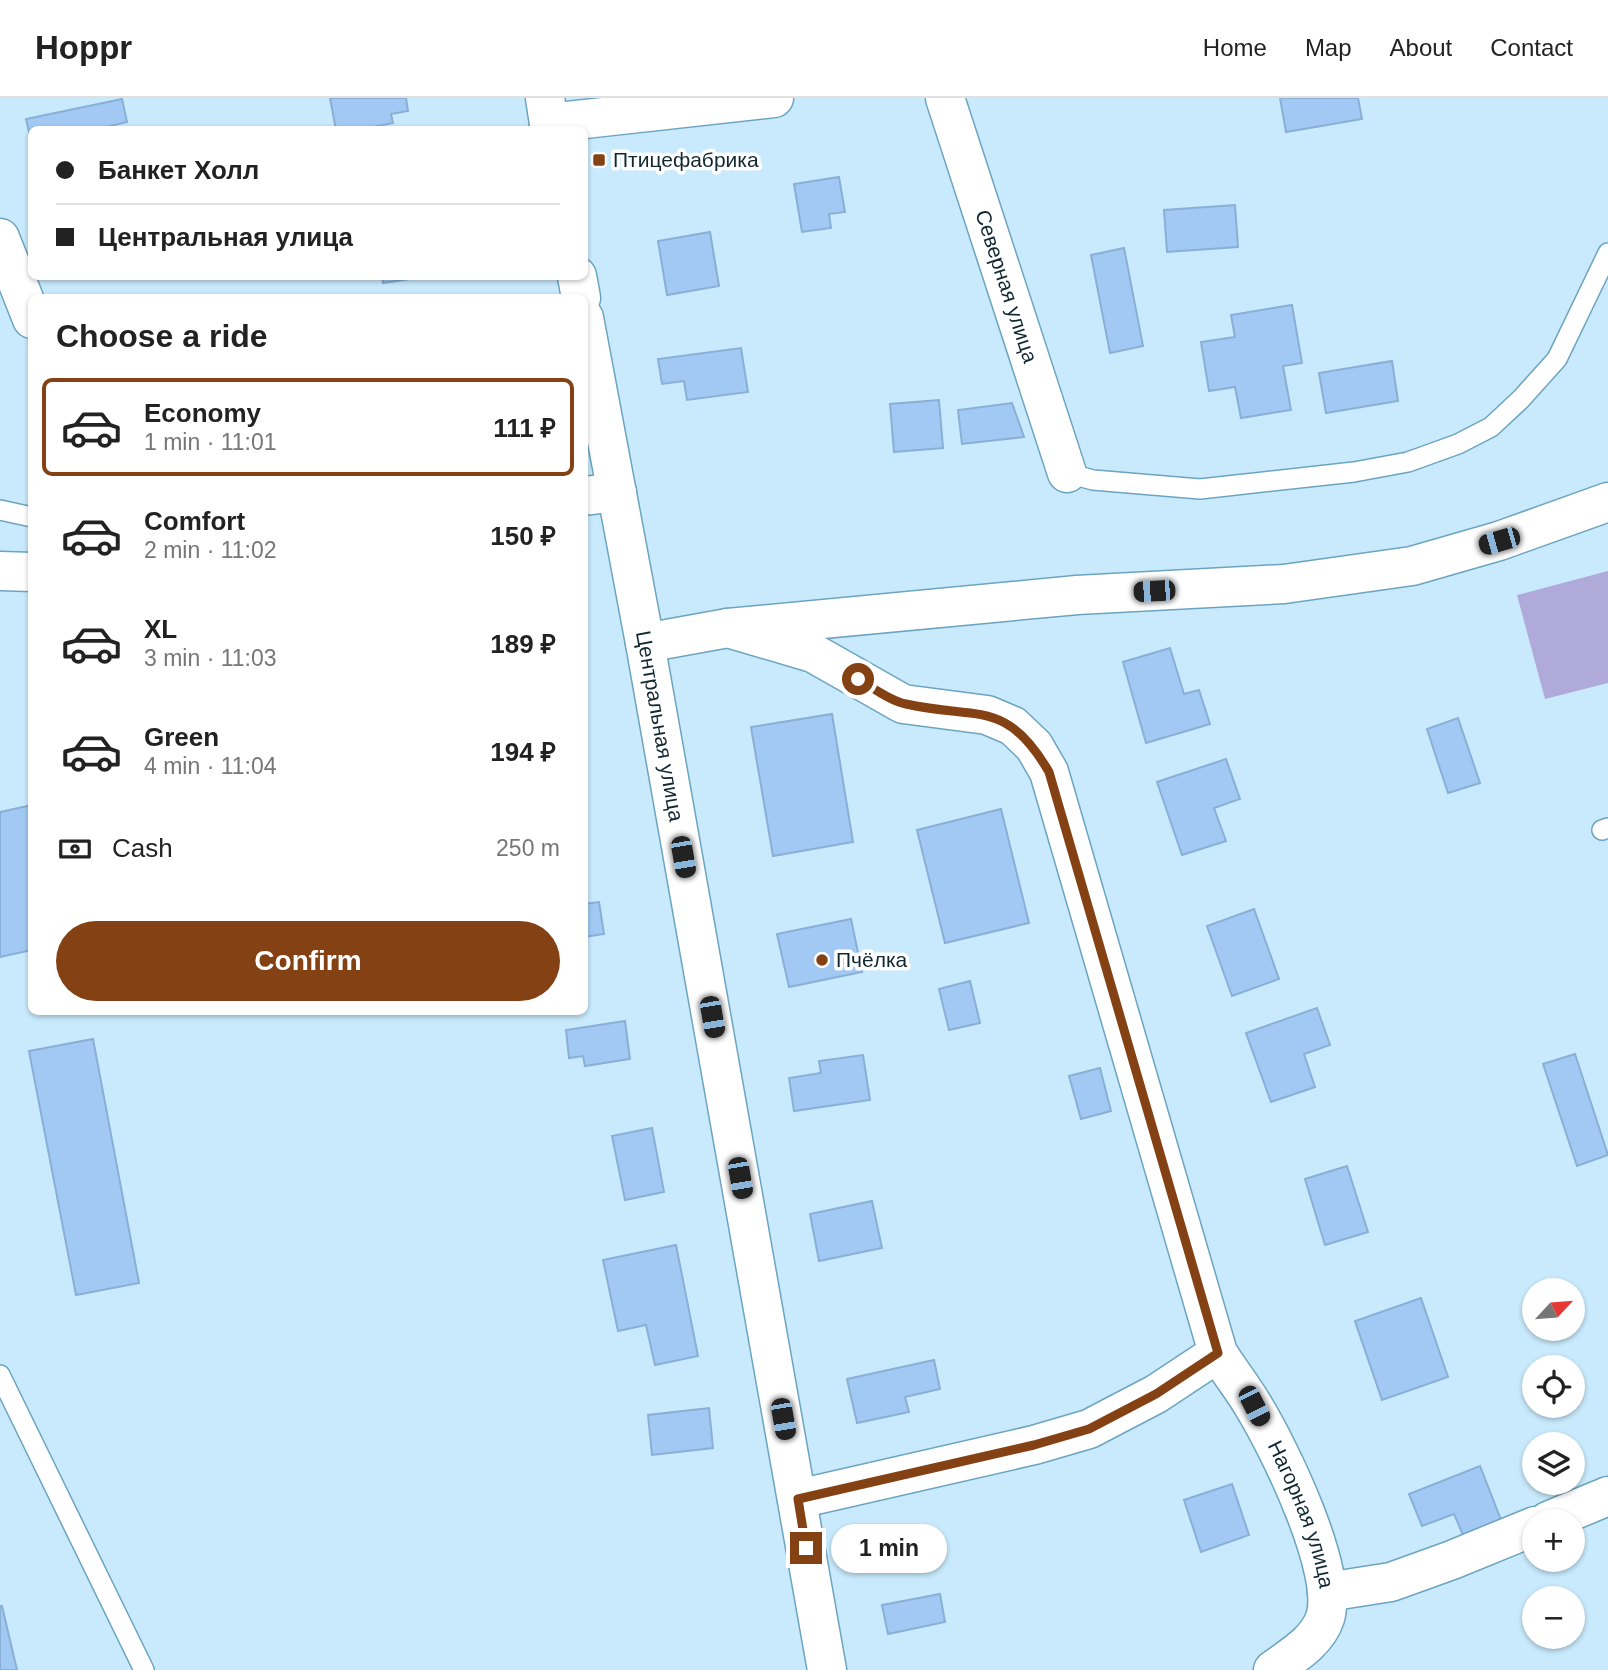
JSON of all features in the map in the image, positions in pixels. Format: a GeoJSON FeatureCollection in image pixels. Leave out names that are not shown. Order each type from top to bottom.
{"type":"FeatureCollection","features":[{"type":"Feature","properties":{"kind":"street"},"geometry":{"type":"LineString","coordinates":[[548,117],[607,108],[774,98]]}},
{"type":"Feature","properties":{"kind":"street","name":"Северная улица"},"geometry":{"type":"LineString","coordinates":[[945,98],[1067,473]]}},
{"type":"Feature","properties":{"kind":"street"},"geometry":{"type":"LineString","coordinates":[[0,238],[28,309]]}},
{"type":"Feature","properties":{"kind":"street","name":"Центральная улица"},"geometry":{"type":"LineString","coordinates":[[588,359],[601,494],[645,643],[827,1670]]}},
{"type":"Feature","properties":{"kind":"street"},"geometry":{"type":"LineString","coordinates":[[645,643],[728,628],[1077,595],[1296,582],[1412,566],[1499,541],[1608,502]]}},
{"type":"Feature","properties":{"kind":"street"},"geometry":{"type":"LineString","coordinates":[[0,571],[28,572]]}},
{"type":"Feature","properties":{"kind":"street","name":"Нагорная улица"},"geometry":{"type":"LineString","coordinates":[[728,628],[813,653],[903,704],[987,715],[1013,726],[1034,746],[1049,772],[1218,1353],[1254,1406],[1289,1474],[1319,1548],[1326,1592],[1325,1618],[1309,1644],[1273,1670]]}},
{"type":"Feature","properties":{"kind":"street"},"geometry":{"type":"LineString","coordinates":[[798,1499],[1034,1445],[1089,1429],[1156,1394],[1218,1353]]}},
{"type":"Feature","properties":{"kind":"street"},"geometry":{"type":"LineString","coordinates":[[1577,1509],[1608,1496]]}},
{"type":"Feature","properties":{"kind":"street"},"geometry":{"type":"LineString","coordinates":[[1326,1592],[1391,1582],[1522,1531]]}},
{"type":"Feature","properties":{"kind":"lane"},"geometry":{"type":"LineString","coordinates":[[1067,473],[1093,480],[1200,489],[1354,472],[1408,462],[1458,444],[1491,427],[1557,359],[1608,253]]}},
{"type":"Feature","properties":{"kind":"lane"},"geometry":{"type":"LineString","coordinates":[[0,510],[28,516]]}},
{"type":"Feature","properties":{"kind":"lane"},"geometry":{"type":"LineString","coordinates":[[0,1375],[144,1670]]}},
{"type":"Feature","properties":{"kind":"shaded area"},"geometry":{"type":"Polygon","coordinates":[[[1608,571],[1608,683],[1545,699],[1517,595],[1608,571]]]}},
{"type":"Feature","properties":{"kind":"building"},"geometry":{"type":"Polygon","coordinates":[[[330,98],[406,98],[408,111],[391,114],[393,123],[378,126],[335,126],[330,98]]]}},
{"type":"Feature","properties":{"kind":"building"},"geometry":{"type":"Polygon","coordinates":[[[1280,98],[1358,98],[1362,119],[1286,132],[1280,98]]]}},
{"type":"Feature","properties":{"kind":"building"},"geometry":{"type":"Polygon","coordinates":[[[122,99],[127,122],[110,126],[28,128],[26,119],[122,99]]]}},
{"type":"Feature","properties":{"kind":"building"},"geometry":{"type":"Polygon","coordinates":[[[839,177],[845,212],[829,214],[831,228],[802,232],[794,184],[839,177]]]}},
{"type":"Feature","properties":{"kind":"building"},"geometry":{"type":"Polygon","coordinates":[[[1235,205],[1238,247],[1167,252],[1164,210],[1235,205]]]}},
{"type":"Feature","properties":{"kind":"building"},"geometry":{"type":"Polygon","coordinates":[[[710,232],[719,286],[667,295],[658,241],[710,232]]]}},
{"type":"Feature","properties":{"kind":"building"},"geometry":{"type":"Polygon","coordinates":[[[1124,248],[1143,346],[1110,353],[1091,255],[1124,248]]]}},
{"type":"Feature","properties":{"kind":"building"},"geometry":{"type":"Polygon","coordinates":[[[1292,305],[1302,363],[1283,366],[1291,410],[1241,418],[1235,387],[1209,391],[1201,342],[1235,337],[1231,315],[1292,305]]]}},
{"type":"Feature","properties":{"kind":"building"},"geometry":{"type":"Polygon","coordinates":[[[741,348],[748,392],[687,400],[684,381],[662,384],[658,359],[741,348]]]}},
{"type":"Feature","properties":{"kind":"building"},"geometry":{"type":"Polygon","coordinates":[[[1392,361],[1398,401],[1326,413],[1319,373],[1392,361]]]}},
{"type":"Feature","properties":{"kind":"building"},"geometry":{"type":"Polygon","coordinates":[[[939,400],[943,448],[894,452],[890,404],[939,400]]]}},
{"type":"Feature","properties":{"kind":"building"},"geometry":{"type":"Polygon","coordinates":[[[1012,403],[1024,437],[962,444],[958,410],[1012,403]]]}},
{"type":"Feature","properties":{"kind":"building"},"geometry":{"type":"Polygon","coordinates":[[[1170,648],[1184,694],[1199,690],[1210,724],[1146,743],[1123,662],[1170,648]]]}},
{"type":"Feature","properties":{"kind":"building"},"geometry":{"type":"Polygon","coordinates":[[[832,714],[853,842],[773,856],[751,727],[832,714]]]}},
{"type":"Feature","properties":{"kind":"building"},"geometry":{"type":"Polygon","coordinates":[[[1458,718],[1480,783],[1448,793],[1427,729],[1458,718]]]}},
{"type":"Feature","properties":{"kind":"building"},"geometry":{"type":"Polygon","coordinates":[[[1226,759],[1240,799],[1214,808],[1226,841],[1182,855],[1157,782],[1226,759]]]}},
{"type":"Feature","properties":{"kind":"building"},"geometry":{"type":"Polygon","coordinates":[[[28,806],[28,951],[0,957],[0,812],[28,806]]]}},
{"type":"Feature","properties":{"kind":"building"},"geometry":{"type":"Polygon","coordinates":[[[1001,809],[1029,923],[945,943],[917,830],[1001,809]]]}},
{"type":"Feature","properties":{"kind":"building"},"geometry":{"type":"Polygon","coordinates":[[[599,902],[604,934],[588,936],[588,903],[599,902]]]}},
{"type":"Feature","properties":{"kind":"building"},"geometry":{"type":"Polygon","coordinates":[[[1254,909],[1279,979],[1232,996],[1207,926],[1254,909]]]}},
{"type":"Feature","properties":{"kind":"building"},"geometry":{"type":"Polygon","coordinates":[[[851,919],[862,972],[789,987],[777,934],[851,919]]]}},
{"type":"Feature","properties":{"kind":"building"},"geometry":{"type":"Polygon","coordinates":[[[970,981],[980,1023],[949,1030],[939,989],[970,981]]]}},
{"type":"Feature","properties":{"kind":"building"},"geometry":{"type":"Polygon","coordinates":[[[1317,1008],[1330,1045],[1304,1054],[1315,1087],[1271,1102],[1246,1033],[1317,1008]]]}},
{"type":"Feature","properties":{"kind":"building"},"geometry":{"type":"Polygon","coordinates":[[[625,1021],[630,1059],[585,1066],[583,1056],[569,1058],[566,1030],[625,1021]]]}},
{"type":"Feature","properties":{"kind":"building"},"geometry":{"type":"Polygon","coordinates":[[[93,1039],[139,1283],[76,1295],[29,1051],[93,1039]]]}},
{"type":"Feature","properties":{"kind":"building"},"geometry":{"type":"Polygon","coordinates":[[[1575,1054],[1608,1155],[1577,1166],[1543,1064],[1575,1054]]]}},
{"type":"Feature","properties":{"kind":"building"},"geometry":{"type":"Polygon","coordinates":[[[863,1055],[870,1100],[794,1111],[789,1078],[821,1073],[819,1061],[863,1055]]]}},
{"type":"Feature","properties":{"kind":"building"},"geometry":{"type":"Polygon","coordinates":[[[1100,1068],[1111,1111],[1081,1119],[1069,1076],[1100,1068]]]}},
{"type":"Feature","properties":{"kind":"building"},"geometry":{"type":"Polygon","coordinates":[[[652,1128],[664,1192],[625,1200],[612,1136],[652,1128]]]}},
{"type":"Feature","properties":{"kind":"building"},"geometry":{"type":"Polygon","coordinates":[[[1347,1166],[1368,1232],[1325,1245],[1305,1179],[1347,1166]]]}},
{"type":"Feature","properties":{"kind":"building"},"geometry":{"type":"Polygon","coordinates":[[[872,1201],[882,1248],[819,1261],[810,1214],[872,1201]]]}},
{"type":"Feature","properties":{"kind":"building"},"geometry":{"type":"Polygon","coordinates":[[[676,1245],[698,1356],[655,1365],[646,1325],[618,1331],[603,1260],[676,1245]]]}},
{"type":"Feature","properties":{"kind":"building"},"geometry":{"type":"Polygon","coordinates":[[[1421,1298],[1448,1377],[1382,1400],[1355,1321],[1421,1298]]]}},
{"type":"Feature","properties":{"kind":"building"},"geometry":{"type":"Polygon","coordinates":[[[934,1360],[940,1389],[905,1397],[909,1412],[857,1423],[847,1379],[934,1360]]]}},
{"type":"Feature","properties":{"kind":"building"},"geometry":{"type":"Polygon","coordinates":[[[709,1408],[713,1448],[652,1455],[648,1415],[709,1408]]]}},
{"type":"Feature","properties":{"kind":"building"},"geometry":{"type":"Polygon","coordinates":[[[1480,1466],[1501,1520],[1463,1535],[1454,1514],[1422,1526],[1409,1494],[1480,1466]]]}},
{"type":"Feature","properties":{"kind":"building"},"geometry":{"type":"Polygon","coordinates":[[[1232,1484],[1249,1535],[1201,1552],[1184,1500],[1232,1484]]]}},
{"type":"Feature","properties":{"kind":"building"},"geometry":{"type":"Polygon","coordinates":[[[940,1594],[945,1622],[888,1634],[882,1605],[940,1594]]]}},
{"type":"Feature","properties":{"kind":"building"},"geometry":{"type":"Polygon","coordinates":[[[2,1606],[17,1670],[0,1670],[2,1606]]]}},
{"type":"Feature","properties":{"kind":"place","name":"Птицефабрика"},"geometry":{"type":"Point","coordinates":[599,160]}},
{"type":"Feature","properties":{"kind":"place","name":"Пчёлка"},"geometry":{"type":"Point","coordinates":[822,960]}},
{"type":"Feature","properties":{"kind":"route"},"geometry":{"type":"LineString","coordinates":[[806,1548],[798,1499],[1034,1445],[1089,1429],[1156,1394],[1218,1353],[1049,772],[1034,746],[1013,726],[987,715],[903,704],[858,679]]}}]}
